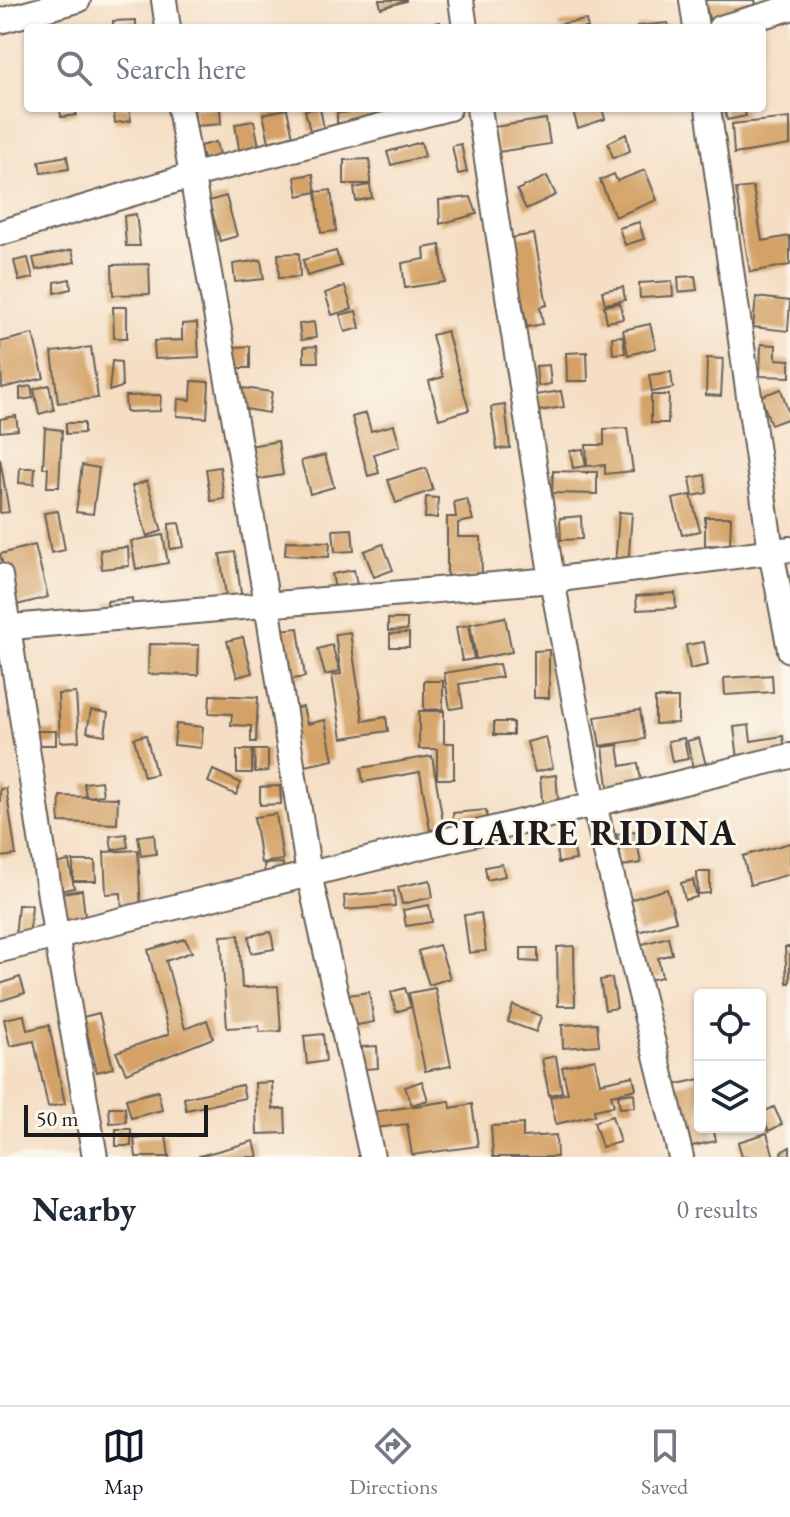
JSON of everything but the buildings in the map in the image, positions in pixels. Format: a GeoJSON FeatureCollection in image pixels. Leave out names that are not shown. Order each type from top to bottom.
{"type":"FeatureCollection","features":[{"type":"Feature","properties":{"kind":"street"},"geometry":{"type":"LineString","coordinates":[[0,21],[78,0]]}},
{"type":"Feature","properties":{"kind":"street"},"geometry":{"type":"LineString","coordinates":[[164,0],[167,24]]}},
{"type":"Feature","properties":{"kind":"street"},"geometry":{"type":"LineString","coordinates":[[461,0],[464,24]]}},
{"type":"Feature","properties":{"kind":"street"},"geometry":{"type":"LineString","coordinates":[[692,0],[695,24]]}},
{"type":"Feature","properties":{"kind":"street"},"geometry":{"type":"LineString","coordinates":[[734,24],[790,8]]}},
{"type":"Feature","properties":{"kind":"street"},"geometry":{"type":"LineString","coordinates":[[181,112],[267,604],[309,874],[372,1157]]}},
{"type":"Feature","properties":{"kind":"street"},"geometry":{"type":"LineString","coordinates":[[0,233],[190,176],[434,112]]}},
{"type":"Feature","properties":{"kind":"street"},"geometry":{"type":"LineString","coordinates":[[480,112],[552,580],[594,804],[681,1157]]}},
{"type":"Feature","properties":{"kind":"street"},"geometry":{"type":"LineString","coordinates":[[709,112],[780,550],[790,650]]}},
{"type":"Feature","properties":{"kind":"street"},"geometry":{"type":"LineString","coordinates":[[4,627],[552,580],[780,550]]}},
{"type":"Feature","properties":{"kind":"street"},"geometry":{"type":"LineString","coordinates":[[0,576],[4,627],[95,1157]]}},
{"type":"Feature","properties":{"kind":"street"},"geometry":{"type":"LineString","coordinates":[[0,950],[790,756]]}},
{"type":"Feature","properties":{"kind":"district","name":"CLAIRE RIDINA"},"geometry":{"type":"Point","coordinates":[586,832]}}]}
